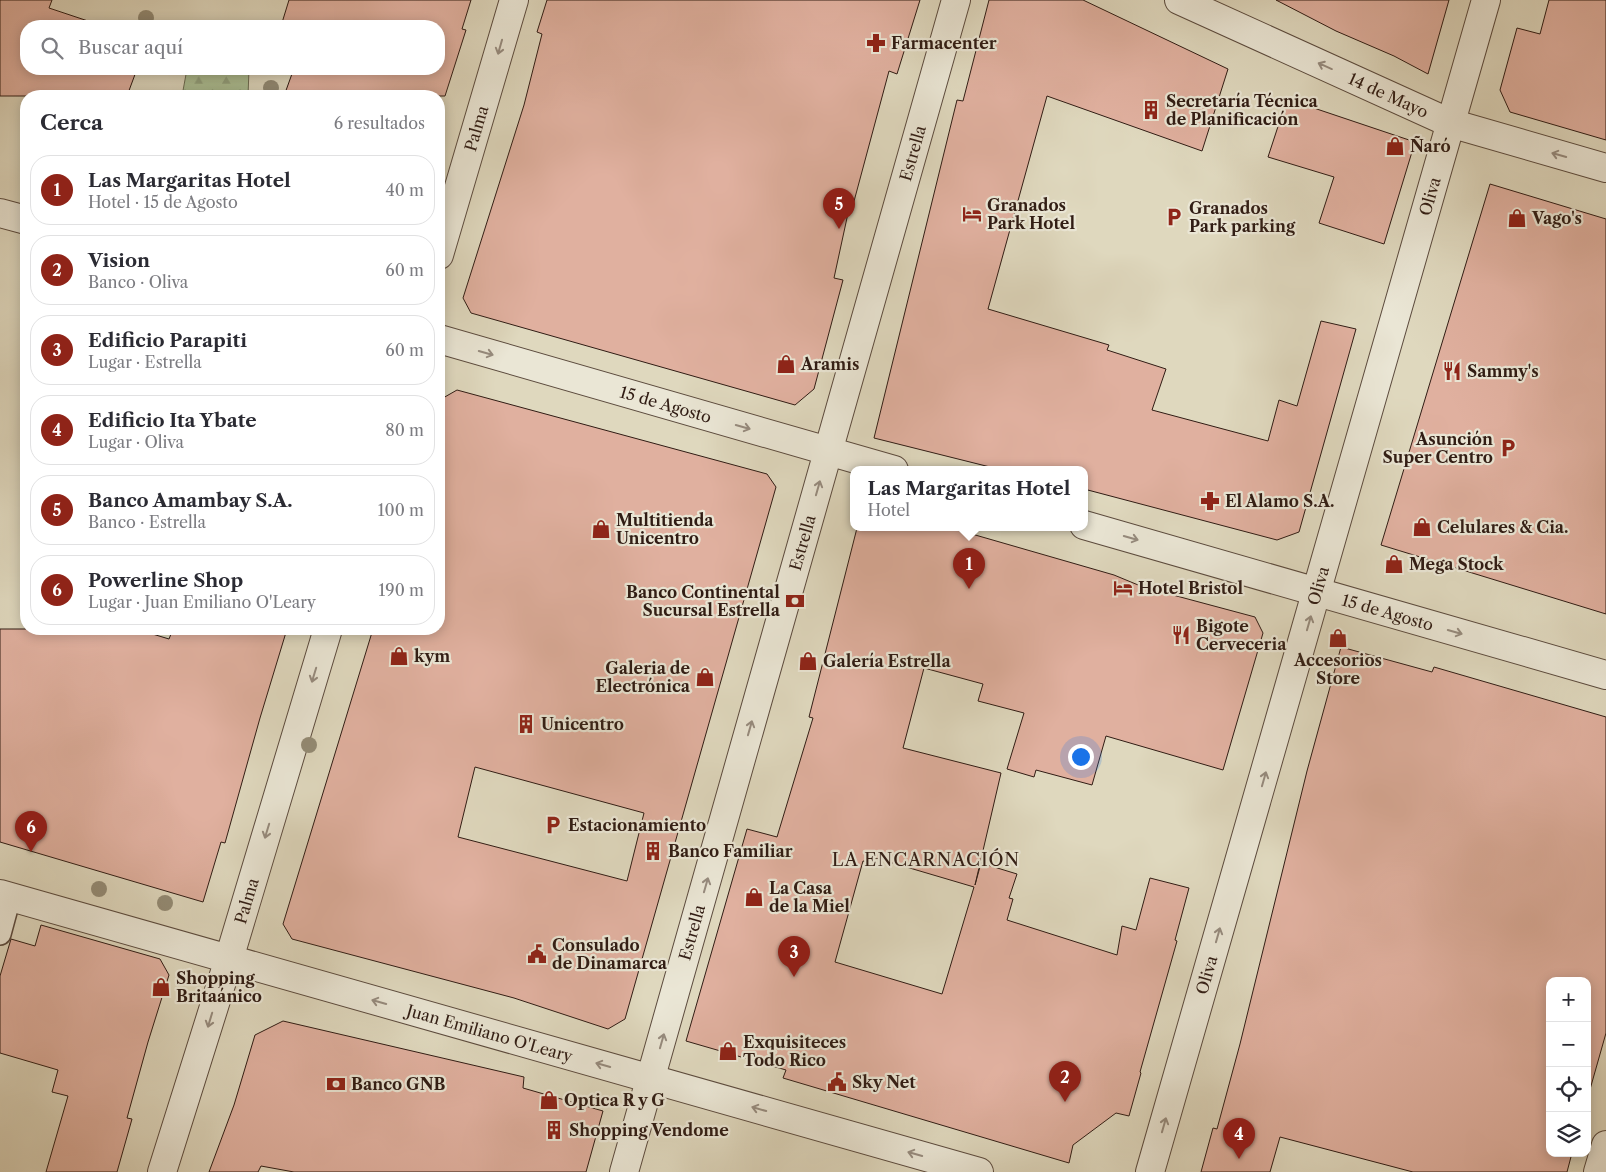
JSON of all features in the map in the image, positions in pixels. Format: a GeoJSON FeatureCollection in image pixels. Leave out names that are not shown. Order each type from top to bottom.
{"type":"FeatureCollection","features":[{"type":"Feature","properties":{"kind":"street","name":"Palma"},"geometry":{"type":"LineString","coordinates":[[445,235],[514,0]]}},
{"type":"Feature","properties":{"kind":"street","name":"Estrella"},"geometry":{"type":"LineString","coordinates":[[624,1172],[956,0]]}},
{"type":"Feature","properties":{"kind":"street","name":"14 de Mayo"},"geometry":{"type":"LineString","coordinates":[[1179,0],[1450,123],[1606,168]]}},
{"type":"Feature","properties":{"kind":"street","name":"Oliva"},"geometry":{"type":"LineString","coordinates":[[1150,1172],[1318,592],[1486,0]]}},
{"type":"Feature","properties":{"kind":"street"},"geometry":{"type":"LineString","coordinates":[[0,213],[20,218]]}},
{"type":"Feature","properties":{"kind":"street","name":"15 de Agosto"},"geometry":{"type":"LineString","coordinates":[[445,341],[880,466]]}},
{"type":"Feature","properties":{"kind":"street","name":"15 de Agosto"},"geometry":{"type":"LineString","coordinates":[[1088,526],[1606,675]]}},
{"type":"Feature","properties":{"kind":"street","name":"Palma"},"geometry":{"type":"LineString","coordinates":[[162,1172],[229,959],[326,635]]}},
{"type":"Feature","properties":{"kind":"street","name":"Juan Emiliano O'Leary"},"geometry":{"type":"LineString","coordinates":[[5,895],[979,1172]]}},
{"type":"Feature","properties":{"kind":"street"},"geometry":{"type":"LineString","coordinates":[[1598,1172],[1606,1145]]}},
{"type":"Feature","properties":{"kind":"lane"},"geometry":{"type":"LineString","coordinates":[[0,934],[5,895]]}},
{"type":"Feature","properties":{"kind":"green space"},"geometry":{"type":"Polygon","coordinates":[[[186,75],[249,75],[248,90],[183,90],[186,75]]]}},
{"type":"Feature","properties":{"kind":"building"},"geometry":{"type":"Polygon","coordinates":[[[0,0],[52,0],[49,8],[85,20],[20,20],[20,75],[135,75],[129,90],[20,90],[20,96],[0,96],[0,0]]]}},
{"type":"Feature","properties":{"kind":"building"},"geometry":{"type":"Polygon","coordinates":[[[289,0],[471,0],[462,29],[466,30],[445,96],[445,90],[286,90],[292,75],[445,75],[445,20],[283,20],[289,0]]]}},
{"type":"Feature","properties":{"kind":"building"},"geometry":{"type":"Polygon","coordinates":[[[547,0],[920,0],[897,74],[889,71],[853,205],[850,204],[834,278],[843,280],[814,389],[795,405],[471,313],[463,298],[524,105],[542,34],[537,32],[547,0]]]}},
{"type":"Feature","properties":{"kind":"building"},"geometry":{"type":"Polygon","coordinates":[[[989,0],[1083,0],[1228,69],[1202,151],[1047,96],[988,309],[1109,345],[1107,350],[1166,369],[1152,410],[1268,441],[1279,400],[1297,406],[1321,321],[1356,329],[1299,532],[1277,540],[1088,490],[1088,466],[986,466],[874,438],[957,100],[963,101],[989,0]]]}},
{"type":"Feature","properties":{"kind":"building"},"geometry":{"type":"Polygon","coordinates":[[[1276,0],[1449,0],[1428,74],[1394,56],[1336,31],[1276,0]]]}},
{"type":"Feature","properties":{"kind":"building"},"geometry":{"type":"Polygon","coordinates":[[[1549,0],[1606,0],[1606,140],[1510,112],[1500,90],[1517,28],[1540,34],[1549,0]]]}},
{"type":"Feature","properties":{"kind":"building"},"geometry":{"type":"Polygon","coordinates":[[[1287,99],[1415,142],[1384,244],[1319,223],[1334,177],[1268,157],[1287,99]]]}},
{"type":"Feature","properties":{"kind":"building","name":"Asunción Super Centro"},"geometry":{"type":"Polygon","coordinates":[[[1490,184],[1606,219],[1606,614],[1381,545],[1490,184]]]}},
{"type":"Feature","properties":{"kind":"building"},"geometry":{"type":"Polygon","coordinates":[[[457,390],[767,474],[776,487],[625,1019],[608,1029],[514,998],[292,939],[283,924],[371,635],[445,635],[445,397],[457,390]],[[475,767],[458,837],[627,881],[644,813],[475,767]]]}},
{"type":"Feature","properties":{"kind":"building"},"geometry":{"type":"Polygon","coordinates":[[[856,531],[961,531],[1114,575],[1143,587],[1255,617],[1263,633],[1223,770],[1106,736],[1092,785],[1036,770],[1034,777],[1007,769],[1024,713],[978,701],[983,684],[924,668],[903,748],[1001,773],[975,885],[981,863],[1017,874],[1009,898],[1013,899],[1007,920],[1117,955],[1122,926],[1136,930],[1150,878],[1189,888],[1175,940],[1177,941],[1129,1116],[1116,1113],[1073,1145],[1069,1163],[783,1078],[786,1070],[686,1041],[747,829],[777,837],[813,718],[809,717],[856,531]],[[869,856],[868,862],[863,861],[835,962],[942,994],[974,887],[869,856]]]}},
{"type":"Feature","properties":{"kind":"building"},"geometry":{"type":"Polygon","coordinates":[[[0,629],[20,629],[20,635],[156,635],[169,639],[171,635],[285,635],[225,843],[221,842],[203,902],[0,842],[0,629]]]}},
{"type":"Feature","properties":{"kind":"building"},"geometry":{"type":"Polygon","coordinates":[[[1341,647],[1432,672],[1434,667],[1606,717],[1606,1033],[1591,1086],[1591,977],[1546,977],[1546,1157],[1571,1157],[1567,1172],[1413,1172],[1280,1137],[1270,1172],[1201,1172],[1213,1128],[1217,1129],[1240,1044],[1307,771],[1341,647]]]}},
{"type":"Feature","properties":{"kind":"building"},"geometry":{"type":"Polygon","coordinates":[[[41,925],[160,959],[169,975],[127,1118],[132,1119],[117,1172],[46,1172],[68,1096],[52,1092],[58,1070],[0,1053],[0,976],[11,939],[35,946],[41,925]]]}},
{"type":"Feature","properties":{"kind":"building"},"geometry":{"type":"Polygon","coordinates":[[[283,1021],[524,1077],[523,1088],[603,1111],[586,1172],[294,1172],[261,1166],[258,1172],[209,1172],[234,1105],[255,1035],[283,1021]]]}},
{"type":"Feature","properties":{"kind":"place","name":"Farmacenter"},"geometry":{"type":"Point","coordinates":[876,43]}},
{"type":"Feature","properties":{"kind":"place","name":"Secretaría Técnica de Planificación"},"geometry":{"type":"Point","coordinates":[1151,110]}},
{"type":"Feature","properties":{"kind":"place","name":"Ñaró"},"geometry":{"type":"Point","coordinates":[1395,146]}},
{"type":"Feature","properties":{"kind":"place","name":"Granados Park Hotel"},"geometry":{"type":"Point","coordinates":[972,214]}},
{"type":"Feature","properties":{"kind":"place","name":"Granados Park parking"},"geometry":{"type":"Point","coordinates":[1174,217]}},
{"type":"Feature","properties":{"kind":"place","name":"Vago's"},"geometry":{"type":"Point","coordinates":[1517,218]}},
{"type":"Feature","properties":{"kind":"place","name":"Banco Amambay S.A."},"geometry":{"type":"Point","coordinates":[839,229]}},
{"type":"Feature","properties":{"kind":"place","name":"Aramis"},"geometry":{"type":"Point","coordinates":[786,364]}},
{"type":"Feature","properties":{"kind":"place","name":"Sammy's"},"geometry":{"type":"Point","coordinates":[1452,371]}},
{"type":"Feature","properties":{"kind":"place","name":"Asunción Super Centro"},"geometry":{"type":"Point","coordinates":[1508,448]}},
{"type":"Feature","properties":{"kind":"place","name":"El Alamo S.A."},"geometry":{"type":"Point","coordinates":[1210,501]}},
{"type":"Feature","properties":{"kind":"place","name":"Celulares & Cia."},"geometry":{"type":"Point","coordinates":[1422,527]}},
{"type":"Feature","properties":{"kind":"place","name":"Multitienda Unicentro"},"geometry":{"type":"Point","coordinates":[601,529]}},
{"type":"Feature","properties":{"kind":"place","name":"Mega Stock"},"geometry":{"type":"Point","coordinates":[1394,564]}},
{"type":"Feature","properties":{"kind":"place","name":"Hotel Bristol"},"geometry":{"type":"Point","coordinates":[1123,588]}},
{"type":"Feature","properties":{"kind":"place","name":"Las Margaritas Hotel"},"geometry":{"type":"Point","coordinates":[969,589]}},
{"type":"Feature","properties":{"kind":"place","name":"Banco Continental Sucursal Estrella"},"geometry":{"type":"Point","coordinates":[795,601]}},
{"type":"Feature","properties":{"kind":"place","name":"Bigote Cerveceria"},"geometry":{"type":"Point","coordinates":[1181,635]}},
{"type":"Feature","properties":{"kind":"place","name":"Accesorios Store"},"geometry":{"type":"Point","coordinates":[1338,638]}},
{"type":"Feature","properties":{"kind":"place","name":"kym"},"geometry":{"type":"Point","coordinates":[399,656]}},
{"type":"Feature","properties":{"kind":"place","name":"Galería Estrella"},"geometry":{"type":"Point","coordinates":[808,661]}},
{"type":"Feature","properties":{"kind":"place","name":"Galeria de Electrónica"},"geometry":{"type":"Point","coordinates":[705,677]}},
{"type":"Feature","properties":{"kind":"place","name":"Unicentro"},"geometry":{"type":"Point","coordinates":[526,724]}},
{"type":"Feature","properties":{"kind":"place","name":"Estacionamiento"},"geometry":{"type":"Point","coordinates":[553,825]}},
{"type":"Feature","properties":{"kind":"place","name":"Banco Familiar"},"geometry":{"type":"Point","coordinates":[653,851]}},
{"type":"Feature","properties":{"kind":"place","name":"Powerline Shop"},"geometry":{"type":"Point","coordinates":[31,852]}},
{"type":"Feature","properties":{"kind":"place","name":"La Casa de la Miel"},"geometry":{"type":"Point","coordinates":[754,897]}},
{"type":"Feature","properties":{"kind":"place","name":"Consulado de Dinamarca"},"geometry":{"type":"Point","coordinates":[537,954]}},
{"type":"Feature","properties":{"kind":"place","name":"Edificio Parapiti"},"geometry":{"type":"Point","coordinates":[794,977]}},
{"type":"Feature","properties":{"kind":"place","name":"Shopping Britaánico"},"geometry":{"type":"Point","coordinates":[161,987]}},
{"type":"Feature","properties":{"kind":"place","name":"Exquisiteces Todo Rico"},"geometry":{"type":"Point","coordinates":[728,1051]}},
{"type":"Feature","properties":{"kind":"place","name":"Sky Net"},"geometry":{"type":"Point","coordinates":[837,1082]}},
{"type":"Feature","properties":{"kind":"place","name":"Banco GNB"},"geometry":{"type":"Point","coordinates":[336,1084]}},
{"type":"Feature","properties":{"kind":"place","name":"Optica R y G"},"geometry":{"type":"Point","coordinates":[549,1100]}},
{"type":"Feature","properties":{"kind":"place","name":"Vision"},"geometry":{"type":"Point","coordinates":[1065,1102]}},
{"type":"Feature","properties":{"kind":"place","name":"Shopping Vendome"},"geometry":{"type":"Point","coordinates":[554,1130]}},
{"type":"Feature","properties":{"kind":"place","name":"Edificio Ita Ybate"},"geometry":{"type":"Point","coordinates":[1239,1159]}},
{"type":"Feature","properties":{"kind":"district","name":"LA ENCARNACIÓN"},"geometry":{"type":"Point","coordinates":[926,860]}}]}
